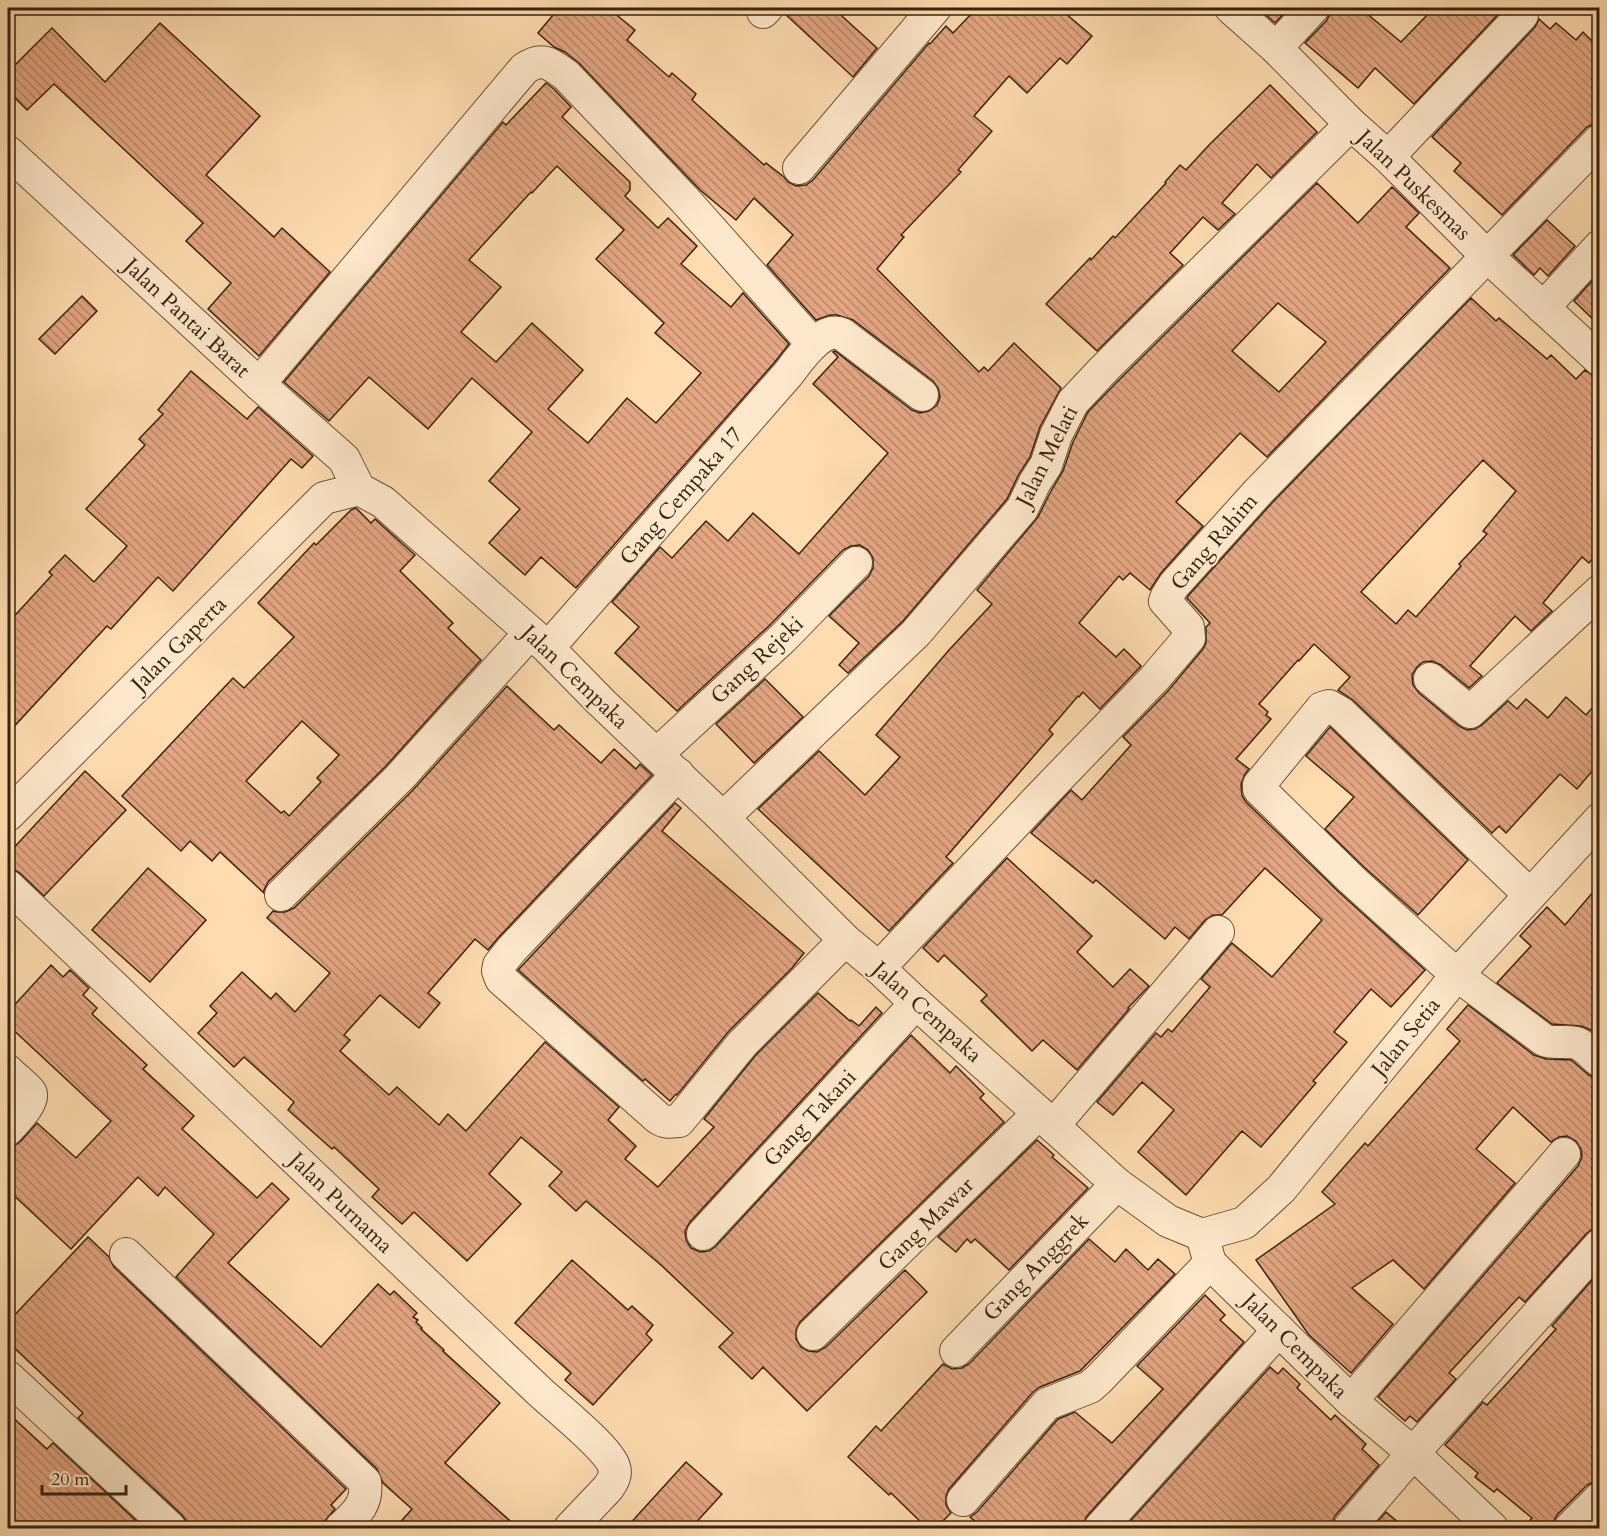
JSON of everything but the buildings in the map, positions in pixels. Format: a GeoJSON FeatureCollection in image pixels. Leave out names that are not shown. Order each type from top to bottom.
{"type":"FeatureCollection","features":[{"type":"Feature","properties":{"kind":"street"},"geometry":{"type":"LineString","coordinates":[[799,168],[935,8]]}},
{"type":"Feature","properties":{"kind":"street","name":"Jalan Puskesmas"},"geometry":{"type":"LineString","coordinates":[[1231,8],[1276,48],[1487,256],[1599,360]]}},
{"type":"Feature","properties":{"kind":"street"},"geometry":{"type":"LineString","coordinates":[[1276,48],[1313,8]]}},
{"type":"Feature","properties":{"kind":"street"},"geometry":{"type":"LineString","coordinates":[[1388,157],[1521,15]]}},
{"type":"Feature","properties":{"kind":"street"},"geometry":{"type":"LineString","coordinates":[[259,384],[524,69],[534,62],[549,63],[566,75],[684,199],[813,344],[832,332],[842,334],[922,395]]}},
{"type":"Feature","properties":{"kind":"street","name":"Jalan Melati"},"geometry":{"type":"LineString","coordinates":[[723,818],[916,633],[1022,509],[1046,465],[1056,435],[1073,402],[1351,124]]}},
{"type":"Feature","properties":{"kind":"street"},"geometry":{"type":"LineString","coordinates":[[1487,256],[1599,140]]}},
{"type":"Feature","properties":{"kind":"street","name":"Jalan Pantai Barat"},"geometry":{"type":"LineString","coordinates":[[11,161],[344,459],[359,489]]}},
{"type":"Feature","properties":{"kind":"street"},"geometry":{"type":"LineString","coordinates":[[1543,308],[1599,246]]}},
{"type":"Feature","properties":{"kind":"street","name":"Gang Rahim"},"geometry":{"type":"LineString","coordinates":[[879,968],[1154,679],[1189,638],[1188,627],[1165,601],[1174,585],[1258,492],[1487,256]]}},
{"type":"Feature","properties":{"kind":"street","name":"Gang Cempaka 17"},"geometry":{"type":"LineString","coordinates":[[281,895],[539,640],[780,383],[813,344]]}},
{"type":"Feature","properties":{"kind":"street","name":"Jalan Cempaka"},"geometry":{"type":"LineString","coordinates":[[359,489],[383,502],[539,640],[845,940],[879,968],[1117,1184],[1206,1249],[1279,1330],[1351,1401],[1413,1453],[1492,1528]]}},
{"type":"Feature","properties":{"kind":"street","name":"Jalan Gaperta"},"geometry":{"type":"LineString","coordinates":[[8,815],[324,498],[359,489]]}},
{"type":"Feature","properties":{"kind":"street","name":"Gang Rejeki"},"geometry":{"type":"LineString","coordinates":[[845,940],[742,1044],[679,1120],[671,1122],[664,1122],[658,1118],[501,979],[498,971],[511,950],[667,764],[855,563]]}},
{"type":"Feature","properties":{"kind":"street"},"geometry":{"type":"LineString","coordinates":[[1430,680],[1470,712],[1599,591]]}},
{"type":"Feature","properties":{"kind":"street"},"geometry":{"type":"LineString","coordinates":[[1530,895],[1341,713],[1329,706],[1322,708],[1260,782],[1259,789],[1352,880],[1457,975],[1544,1040],[1552,1043],[1580,1044],[1599,1061]]}},
{"type":"Feature","properties":{"kind":"street","name":"Jalan Setia"},"geometry":{"type":"LineString","coordinates":[[1206,1249],[1244,1223],[1281,1189],[1457,975],[1599,819]]}},
{"type":"Feature","properties":{"kind":"street","name":"Jalan Purnama"},"geometry":{"type":"LineString","coordinates":[[8,886],[539,1391],[607,1452],[614,1466],[613,1481],[570,1528]]}},
{"type":"Feature","properties":{"kind":"street","name":"Gang Mawar"},"geometry":{"type":"LineString","coordinates":[[813,1334],[1046,1120],[1218,932]]}},
{"type":"Feature","properties":{"kind":"street","name":"Gang Takani"},"geometry":{"type":"LineString","coordinates":[[703,1234],[916,1003]]}},
{"type":"Feature","properties":{"kind":"street"},"geometry":{"type":"LineString","coordinates":[[8,1071],[30,1093],[31,1098],[29,1104],[8,1129]]}},
{"type":"Feature","properties":{"kind":"street"},"geometry":{"type":"LineString","coordinates":[[1351,1401],[1564,1154]]}},
{"type":"Feature","properties":{"kind":"street","name":"Gang Anggrek"},"geometry":{"type":"LineString","coordinates":[[956,1351],[1117,1184]]}},
{"type":"Feature","properties":{"kind":"street"},"geometry":{"type":"LineString","coordinates":[[1349,1528],[1599,1245]]}},
{"type":"Feature","properties":{"kind":"street"},"geometry":{"type":"LineString","coordinates":[[963,1500],[1047,1404],[1090,1387],[1099,1379],[1206,1249]]}},
{"type":"Feature","properties":{"kind":"street"},"geometry":{"type":"LineString","coordinates":[[126,1254],[365,1482],[367,1493],[356,1524]]}},
{"type":"Feature","properties":{"kind":"street"},"geometry":{"type":"LineString","coordinates":[[1100,1528],[1279,1330]]}},
{"type":"Feature","properties":{"kind":"street"},"geometry":{"type":"LineString","coordinates":[[8,1377],[170,1528]]}},
{"type":"Feature","properties":{"kind":"street"},"geometry":{"type":"LineString","coordinates":[[1570,1528],[1599,1498]]}}]}
